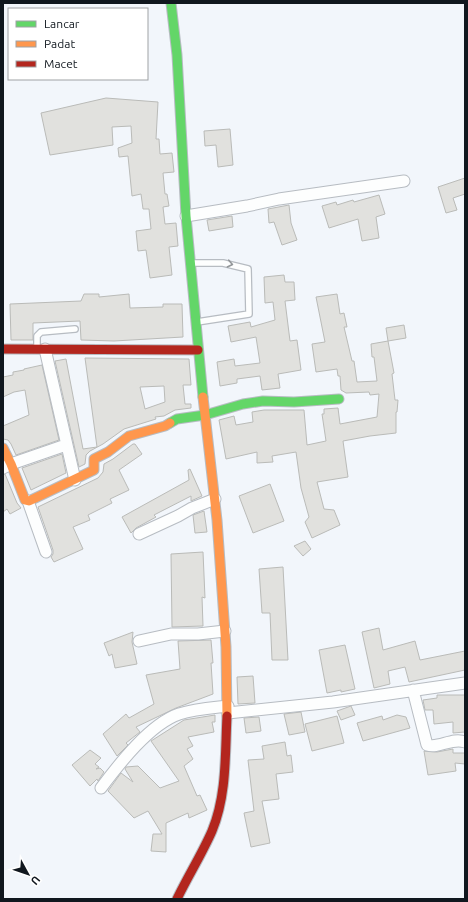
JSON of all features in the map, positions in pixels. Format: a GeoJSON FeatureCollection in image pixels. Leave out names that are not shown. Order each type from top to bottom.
{"type":"FeatureCollection","features":[{"type":"Feature","properties":{"kind":"main road"},"geometry":{"type":"LineString","coordinates":[[171,3],[177,55],[186,216],[204,415],[215,499],[225,631],[228,710],[223,790],[217,813],[212,830],[177,899]]}},
{"type":"Feature","properties":{"kind":"main road"},"geometry":{"type":"LineString","coordinates":[[3,349],[198,350]]}},
{"type":"Feature","properties":{"kind":"main road"},"geometry":{"type":"LineString","coordinates":[[3,448],[7,466],[28,502],[95,469],[94,459],[108,452],[129,436],[165,426],[177,419],[204,415],[263,400],[294,402],[339,399]]}},
{"type":"Feature","properties":{"kind":"street"},"geometry":{"type":"LineString","coordinates":[[186,216],[279,199],[404,181]]}},
{"type":"Feature","properties":{"kind":"street"},"geometry":{"type":"LineString","coordinates":[[41,349],[75,480]]}},
{"type":"Feature","properties":{"kind":"street"},"geometry":{"type":"LineString","coordinates":[[7,466],[66,445]]}},
{"type":"Feature","properties":{"kind":"street"},"geometry":{"type":"LineString","coordinates":[[139,534],[192,508],[215,499]]}},
{"type":"Feature","properties":{"kind":"street"},"geometry":{"type":"LineString","coordinates":[[28,502],[46,552]]}},
{"type":"Feature","properties":{"kind":"street"},"geometry":{"type":"LineString","coordinates":[[139,641],[171,634],[198,634],[225,631]]}},
{"type":"Feature","properties":{"kind":"street"},"geometry":{"type":"LineString","coordinates":[[102,788],[142,739],[164,721],[190,711],[228,710],[334,702],[465,684]]}},
{"type":"Feature","properties":{"kind":"street"},"geometry":{"type":"LineString","coordinates":[[413,690],[427,745],[431,746],[459,740],[465,742]]}},
{"type":"Feature","properties":{"kind":"lane"},"geometry":{"type":"LineString","coordinates":[[191,263],[224,263],[248,269],[249,314],[196,322]]}},
{"type":"Feature","properties":{"kind":"lane"},"geometry":{"type":"LineString","coordinates":[[41,349],[37,336],[41,332],[75,329]]}},
{"type":"Feature","properties":{"kind":"building"},"geometry":{"type":"Polygon","coordinates":[[[106,98],[158,102],[156,139],[159,139],[160,154],[172,153],[174,172],[163,173],[165,194],[167,194],[169,206],[163,207],[165,224],[176,223],[178,246],[169,247],[172,275],[150,278],[146,250],[138,251],[136,231],[151,229],[149,209],[143,209],[141,194],[132,196],[128,156],[119,157],[118,148],[132,143],[131,126],[112,127],[113,145],[50,155],[41,113],[106,98]]]}},
{"type":"Feature","properties":{"kind":"building"},"geometry":{"type":"Polygon","coordinates":[[[230,129],[233,165],[218,167],[216,145],[205,146],[204,131],[230,129]]]}},
{"type":"Feature","properties":{"kind":"building"},"geometry":{"type":"Polygon","coordinates":[[[465,178],[465,194],[453,198],[457,210],[446,213],[438,187],[465,178]]]}},
{"type":"Feature","properties":{"kind":"building"},"geometry":{"type":"Polygon","coordinates":[[[379,195],[385,214],[376,217],[379,238],[362,241],[358,219],[329,228],[322,206],[336,202],[337,205],[353,200],[354,202],[379,195]]]}},
{"type":"Feature","properties":{"kind":"building"},"geometry":{"type":"Polygon","coordinates":[[[289,205],[291,223],[297,240],[282,245],[274,222],[269,223],[268,209],[289,205]]]}},
{"type":"Feature","properties":{"kind":"building"},"geometry":{"type":"Polygon","coordinates":[[[232,216],[233,227],[209,231],[207,220],[232,216]]]}},
{"type":"Feature","properties":{"kind":"building"},"geometry":{"type":"Polygon","coordinates":[[[284,275],[285,282],[294,282],[295,300],[285,301],[290,341],[297,340],[301,370],[278,374],[280,388],[262,390],[260,376],[237,379],[237,383],[220,386],[217,362],[234,359],[235,366],[260,363],[256,337],[231,342],[228,326],[250,322],[251,327],[275,320],[273,302],[265,303],[264,277],[284,275]]]}},
{"type":"Feature","properties":{"kind":"building"},"geometry":{"type":"Polygon","coordinates":[[[84,294],[99,294],[99,297],[129,294],[130,308],[163,307],[163,304],[182,304],[183,337],[114,341],[81,340],[80,321],[33,323],[33,340],[11,340],[10,304],[81,301],[84,294]]]}},
{"type":"Feature","properties":{"kind":"building"},"geometry":{"type":"Polygon","coordinates":[[[337,294],[340,314],[344,313],[347,327],[344,327],[352,361],[354,361],[357,382],[377,381],[371,344],[388,341],[394,373],[392,374],[395,400],[398,400],[396,412],[396,433],[343,441],[348,477],[317,482],[324,509],[334,510],[340,525],[312,538],[305,522],[309,517],[301,488],[296,452],[272,456],[273,462],[257,463],[257,452],[226,459],[219,420],[234,416],[236,425],[253,422],[252,412],[264,410],[304,410],[307,445],[326,441],[322,414],[324,414],[324,409],[338,408],[340,424],[377,417],[379,394],[370,395],[369,392],[346,393],[341,390],[340,376],[338,376],[337,369],[316,372],[312,344],[325,342],[316,297],[337,294]]]}},
{"type":"Feature","properties":{"kind":"building"},"geometry":{"type":"Polygon","coordinates":[[[404,325],[406,338],[388,341],[386,328],[404,325]]]}},
{"type":"Feature","properties":{"kind":"building"},"geometry":{"type":"Polygon","coordinates":[[[85,358],[189,359],[191,385],[183,385],[185,404],[191,404],[191,408],[175,410],[164,416],[155,417],[156,419],[124,429],[103,444],[90,451],[86,455],[85,464],[79,467],[55,361],[66,359],[83,449],[97,447],[85,358]],[[164,386],[140,387],[145,409],[165,402],[164,386]]]}},
{"type":"Feature","properties":{"kind":"building"},"geometry":{"type":"Polygon","coordinates":[[[42,365],[59,440],[16,455],[8,440],[3,439],[3,426],[29,415],[25,390],[14,392],[3,397],[3,377],[13,375],[13,372],[42,365]]]}},
{"type":"Feature","properties":{"kind":"building"},"geometry":{"type":"Polygon","coordinates":[[[135,444],[142,454],[119,470],[129,490],[110,499],[112,503],[88,515],[90,520],[73,527],[83,549],[54,562],[51,557],[53,550],[38,507],[98,478],[103,472],[104,464],[135,444]]]}},
{"type":"Feature","properties":{"kind":"building"},"geometry":{"type":"Polygon","coordinates":[[[62,454],[66,473],[31,490],[22,468],[62,454]]]}},
{"type":"Feature","properties":{"kind":"building"},"geometry":{"type":"Polygon","coordinates":[[[190,469],[202,496],[191,501],[191,496],[154,515],[156,517],[136,528],[131,533],[122,517],[189,480],[188,470],[190,469]]]}},
{"type":"Feature","properties":{"kind":"building"},"geometry":{"type":"Polygon","coordinates":[[[5,474],[17,503],[21,508],[10,514],[7,509],[3,512],[3,475],[5,474]]]}},
{"type":"Feature","properties":{"kind":"building"},"geometry":{"type":"Polygon","coordinates":[[[270,484],[284,521],[253,533],[239,496],[270,484]]]}},
{"type":"Feature","properties":{"kind":"building"},"geometry":{"type":"Polygon","coordinates":[[[204,511],[207,532],[195,533],[193,515],[204,511]]]}},
{"type":"Feature","properties":{"kind":"building"},"geometry":{"type":"Polygon","coordinates":[[[305,541],[311,549],[303,556],[294,546],[305,541]]]}},
{"type":"Feature","properties":{"kind":"building"},"geometry":{"type":"Polygon","coordinates":[[[203,552],[205,598],[202,597],[203,626],[172,627],[171,554],[203,552]]]}},
{"type":"Feature","properties":{"kind":"building"},"geometry":{"type":"Polygon","coordinates":[[[283,567],[288,660],[272,660],[270,613],[262,613],[259,569],[283,567]]]}},
{"type":"Feature","properties":{"kind":"building"},"geometry":{"type":"Polygon","coordinates":[[[379,628],[383,650],[415,641],[420,660],[465,651],[465,670],[409,682],[405,667],[388,671],[390,684],[374,688],[362,632],[379,628]]]}},
{"type":"Feature","properties":{"kind":"building"},"geometry":{"type":"Polygon","coordinates":[[[133,632],[132,642],[137,664],[115,668],[112,654],[109,656],[104,643],[133,632]]]}},
{"type":"Feature","properties":{"kind":"building"},"geometry":{"type":"Polygon","coordinates":[[[211,640],[213,694],[176,708],[136,727],[140,732],[126,743],[128,745],[117,756],[103,734],[126,714],[129,718],[154,704],[146,675],[180,669],[178,641],[211,640]]]}},
{"type":"Feature","properties":{"kind":"building"},"geometry":{"type":"Polygon","coordinates":[[[345,645],[355,689],[327,693],[319,650],[345,645]]]}},
{"type":"Feature","properties":{"kind":"building"},"geometry":{"type":"Polygon","coordinates":[[[253,676],[255,703],[238,704],[237,677],[253,676]]]}},
{"type":"Feature","properties":{"kind":"building"},"geometry":{"type":"Polygon","coordinates":[[[437,695],[465,695],[465,732],[453,733],[453,722],[434,724],[433,710],[425,710],[423,700],[437,698],[437,695]]]}},
{"type":"Feature","properties":{"kind":"building"},"geometry":{"type":"Polygon","coordinates":[[[351,706],[355,715],[341,720],[337,711],[351,706]]]}},
{"type":"Feature","properties":{"kind":"building"},"geometry":{"type":"Polygon","coordinates":[[[301,712],[305,732],[289,735],[284,714],[301,712]]]}},
{"type":"Feature","properties":{"kind":"building"},"geometry":{"type":"Polygon","coordinates":[[[215,715],[215,722],[212,722],[214,732],[188,737],[193,746],[187,749],[193,759],[184,766],[197,796],[200,795],[207,810],[189,818],[188,813],[166,823],[166,852],[151,851],[153,834],[162,834],[148,811],[134,818],[108,791],[121,773],[133,782],[125,769],[126,767],[138,766],[160,788],[179,781],[151,741],[184,720],[215,715]]]}},
{"type":"Feature","properties":{"kind":"building"},"geometry":{"type":"Polygon","coordinates":[[[397,715],[406,717],[410,728],[363,741],[357,723],[382,716],[383,720],[397,715]]]}},
{"type":"Feature","properties":{"kind":"building"},"geometry":{"type":"Polygon","coordinates":[[[337,716],[344,743],[312,751],[305,724],[337,716]]]}},
{"type":"Feature","properties":{"kind":"building"},"geometry":{"type":"Polygon","coordinates":[[[259,717],[261,731],[246,733],[244,718],[259,717]]]}},
{"type":"Feature","properties":{"kind":"building"},"geometry":{"type":"Polygon","coordinates":[[[285,742],[287,756],[291,755],[293,772],[276,774],[279,799],[262,801],[270,843],[251,847],[244,813],[254,811],[248,760],[264,759],[262,746],[285,742]]]}},
{"type":"Feature","properties":{"kind":"building"},"geometry":{"type":"Polygon","coordinates":[[[453,749],[453,753],[465,753],[465,764],[455,763],[456,771],[428,775],[424,751],[437,752],[453,749]]]}},
{"type":"Feature","properties":{"kind":"building"},"geometry":{"type":"Polygon","coordinates":[[[90,750],[101,758],[95,764],[99,767],[96,769],[100,768],[104,772],[98,781],[97,779],[90,786],[72,765],[90,750]]]}},
{"type":"Feature","properties":{"kind":"traffic: fast"},"geometry":{"type":"LineString","coordinates":[[171,3],[177,55],[186,216],[203,397]]}},
{"type":"Feature","properties":{"kind":"traffic: fast"},"geometry":{"type":"LineString","coordinates":[[170,423],[177,419],[205,415],[243,404],[263,401],[294,402],[339,399]]}},
{"type":"Feature","properties":{"kind":"traffic: slow"},"geometry":{"type":"LineString","coordinates":[[203,397],[217,520],[226,647],[227,716]]}},
{"type":"Feature","properties":{"kind":"traffic: slow"},"geometry":{"type":"LineString","coordinates":[[3,448],[25,500],[29,501],[94,470],[94,459],[108,452],[129,436],[165,426],[170,423]]}},
{"type":"Feature","properties":{"kind":"traffic: jam"},"geometry":{"type":"LineString","coordinates":[[3,349],[198,350]]}},
{"type":"Feature","properties":{"kind":"traffic: jam"},"geometry":{"type":"LineString","coordinates":[[177,899],[208,840],[217,817],[223,789],[227,716]]}}]}
